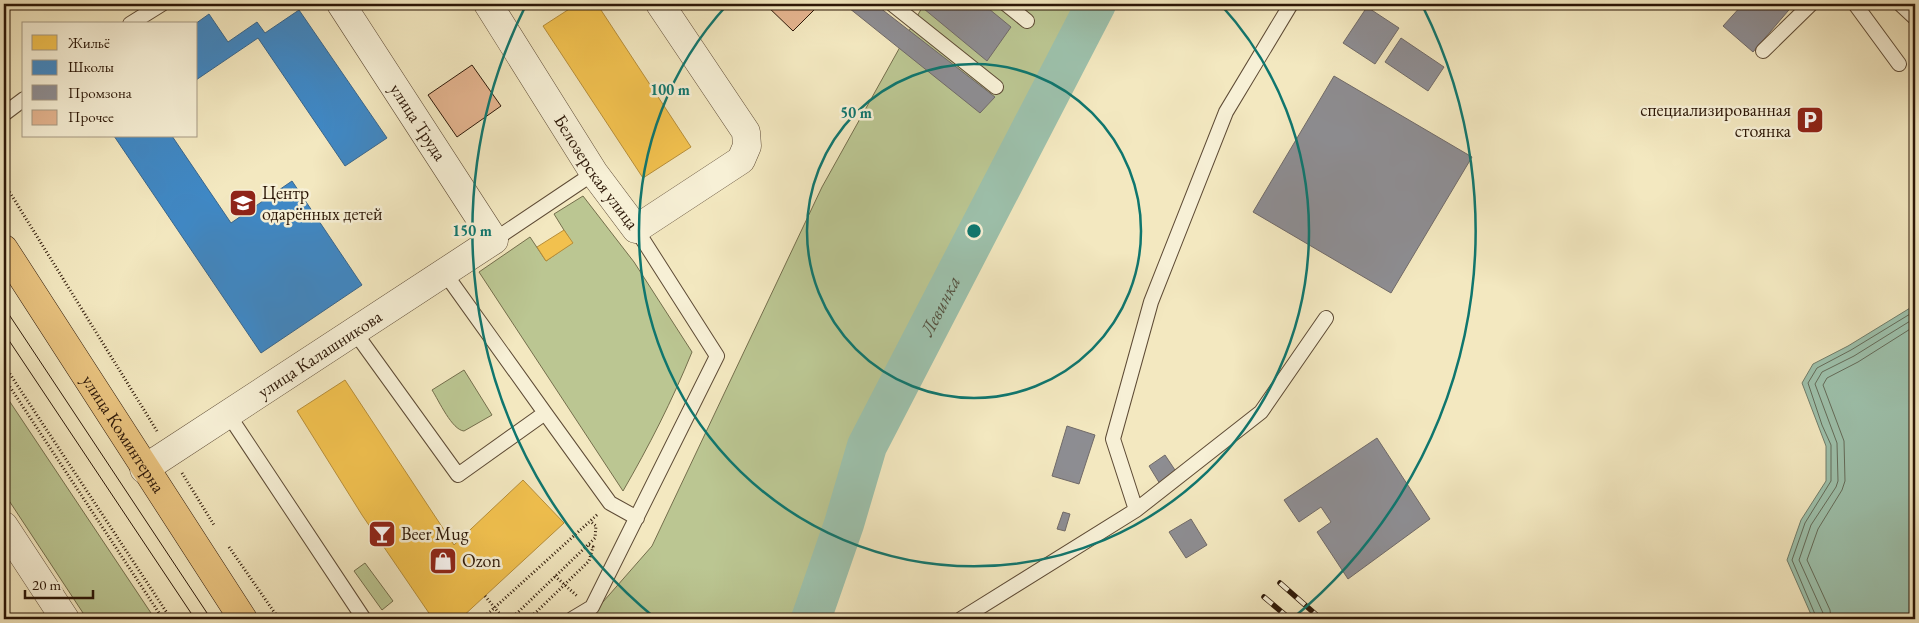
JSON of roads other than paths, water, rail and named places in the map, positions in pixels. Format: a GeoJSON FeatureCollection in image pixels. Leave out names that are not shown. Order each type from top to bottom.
{"type":"FeatureCollection","features":[{"type":"Feature","properties":{"kind":"main road","name":"улица Коминтерна"},"geometry":{"type":"LineString","coordinates":[[4,249],[144,469],[243,619]]}},
{"type":"Feature","properties":{"kind":"street","name":"улица Труда"},"geometry":{"type":"LineString","coordinates":[[341,4],[494,240]]}},
{"type":"Feature","properties":{"kind":"street","name":"Белозерская улица"},"geometry":{"type":"LineString","coordinates":[[488,4],[594,173],[636,229],[742,160],[747,146],[746,132],[660,4]]}},
{"type":"Feature","properties":{"kind":"street","name":"улица Калашникова"},"geometry":{"type":"LineString","coordinates":[[144,469],[494,240]]}},
{"type":"Feature","properties":{"kind":"street"},"geometry":{"type":"LineString","coordinates":[[4,526],[65,619]]}},
{"type":"Feature","properties":{"kind":"lane"},"geometry":{"type":"LineString","coordinates":[[133,22],[162,4]]}},
{"type":"Feature","properties":{"kind":"lane"},"geometry":{"type":"LineString","coordinates":[[892,4],[996,87]]}},
{"type":"Feature","properties":{"kind":"lane"},"geometry":{"type":"LineString","coordinates":[[1006,4],[1027,21]]}},
{"type":"Feature","properties":{"kind":"lane"},"geometry":{"type":"LineString","coordinates":[[1136,510],[1113,439],[1151,302],[1226,112],[1291,4]]}},
{"type":"Feature","properties":{"kind":"lane"},"geometry":{"type":"LineString","coordinates":[[1763,52],[1812,4]]}},
{"type":"Feature","properties":{"kind":"lane"},"geometry":{"type":"LineString","coordinates":[[1855,4],[1899,64]]}},
{"type":"Feature","properties":{"kind":"lane"},"geometry":{"type":"LineString","coordinates":[[1900,4],[1915,18]]}},
{"type":"Feature","properties":{"kind":"lane"},"geometry":{"type":"LineString","coordinates":[[4,114],[22,100]]}},
{"type":"Feature","properties":{"kind":"lane"},"geometry":{"type":"LineString","coordinates":[[494,240],[594,173]]}},
{"type":"Feature","properties":{"kind":"lane"},"geometry":{"type":"LineString","coordinates":[[572,619],[592,607],[718,356],[636,229]]}},
{"type":"Feature","properties":{"kind":"lane"},"geometry":{"type":"LineString","coordinates":[[444,272],[610,503],[637,518]]}},
{"type":"Feature","properties":{"kind":"lane"},"geometry":{"type":"LineString","coordinates":[[961,619],[1136,510],[1260,412],[1326,318]]}},
{"type":"Feature","properties":{"kind":"lane"},"geometry":{"type":"LineString","coordinates":[[354,331],[458,475],[545,413]]}},
{"type":"Feature","properties":{"kind":"lane"},"geometry":{"type":"LineString","coordinates":[[228,414],[364,619]]}},
{"type":"Feature","properties":{"kind":"water"},"geometry":{"type":"Polygon","coordinates":[[[1915,305],[1915,619],[1813,619],[1787,560],[1801,520],[1826,481],[1826,446],[1802,383],[1813,364],[1848,346],[1915,305]]]}},
{"type":"Feature","properties":{"kind":"waterway","name":"Левинка"},"geometry":{"type":"LineString","coordinates":[[811,619],[844,524],[867,446],[1096,4]]}},
{"type":"Feature","properties":{"kind":"tram line"},"geometry":{"type":"LineString","coordinates":[[4,307],[211,619]]}},
{"type":"Feature","properties":{"kind":"tram line"},"geometry":{"type":"LineString","coordinates":[[4,333],[195,619]]}},
{"type":"Feature","properties":{"kind":"railway"},"geometry":{"type":"LineString","coordinates":[[1280,583],[1321,619]]}},
{"type":"Feature","properties":{"kind":"railway"},"geometry":{"type":"LineString","coordinates":[[1264,597],[1290,619]]}},
{"type":"Feature","properties":{"kind":"place","name":"специализированная стоянка"},"geometry":{"type":"Point","coordinates":[1810,120]}},
{"type":"Feature","properties":{"kind":"place","name":"Центр одарённых детей"},"geometry":{"type":"Point","coordinates":[243,203]}},
{"type":"Feature","properties":{"kind":"place","name":"Beer Mug"},"geometry":{"type":"Point","coordinates":[382,534]}},
{"type":"Feature","properties":{"kind":"place","name":"Ozon"},"geometry":{"type":"Point","coordinates":[443,561]}}]}
